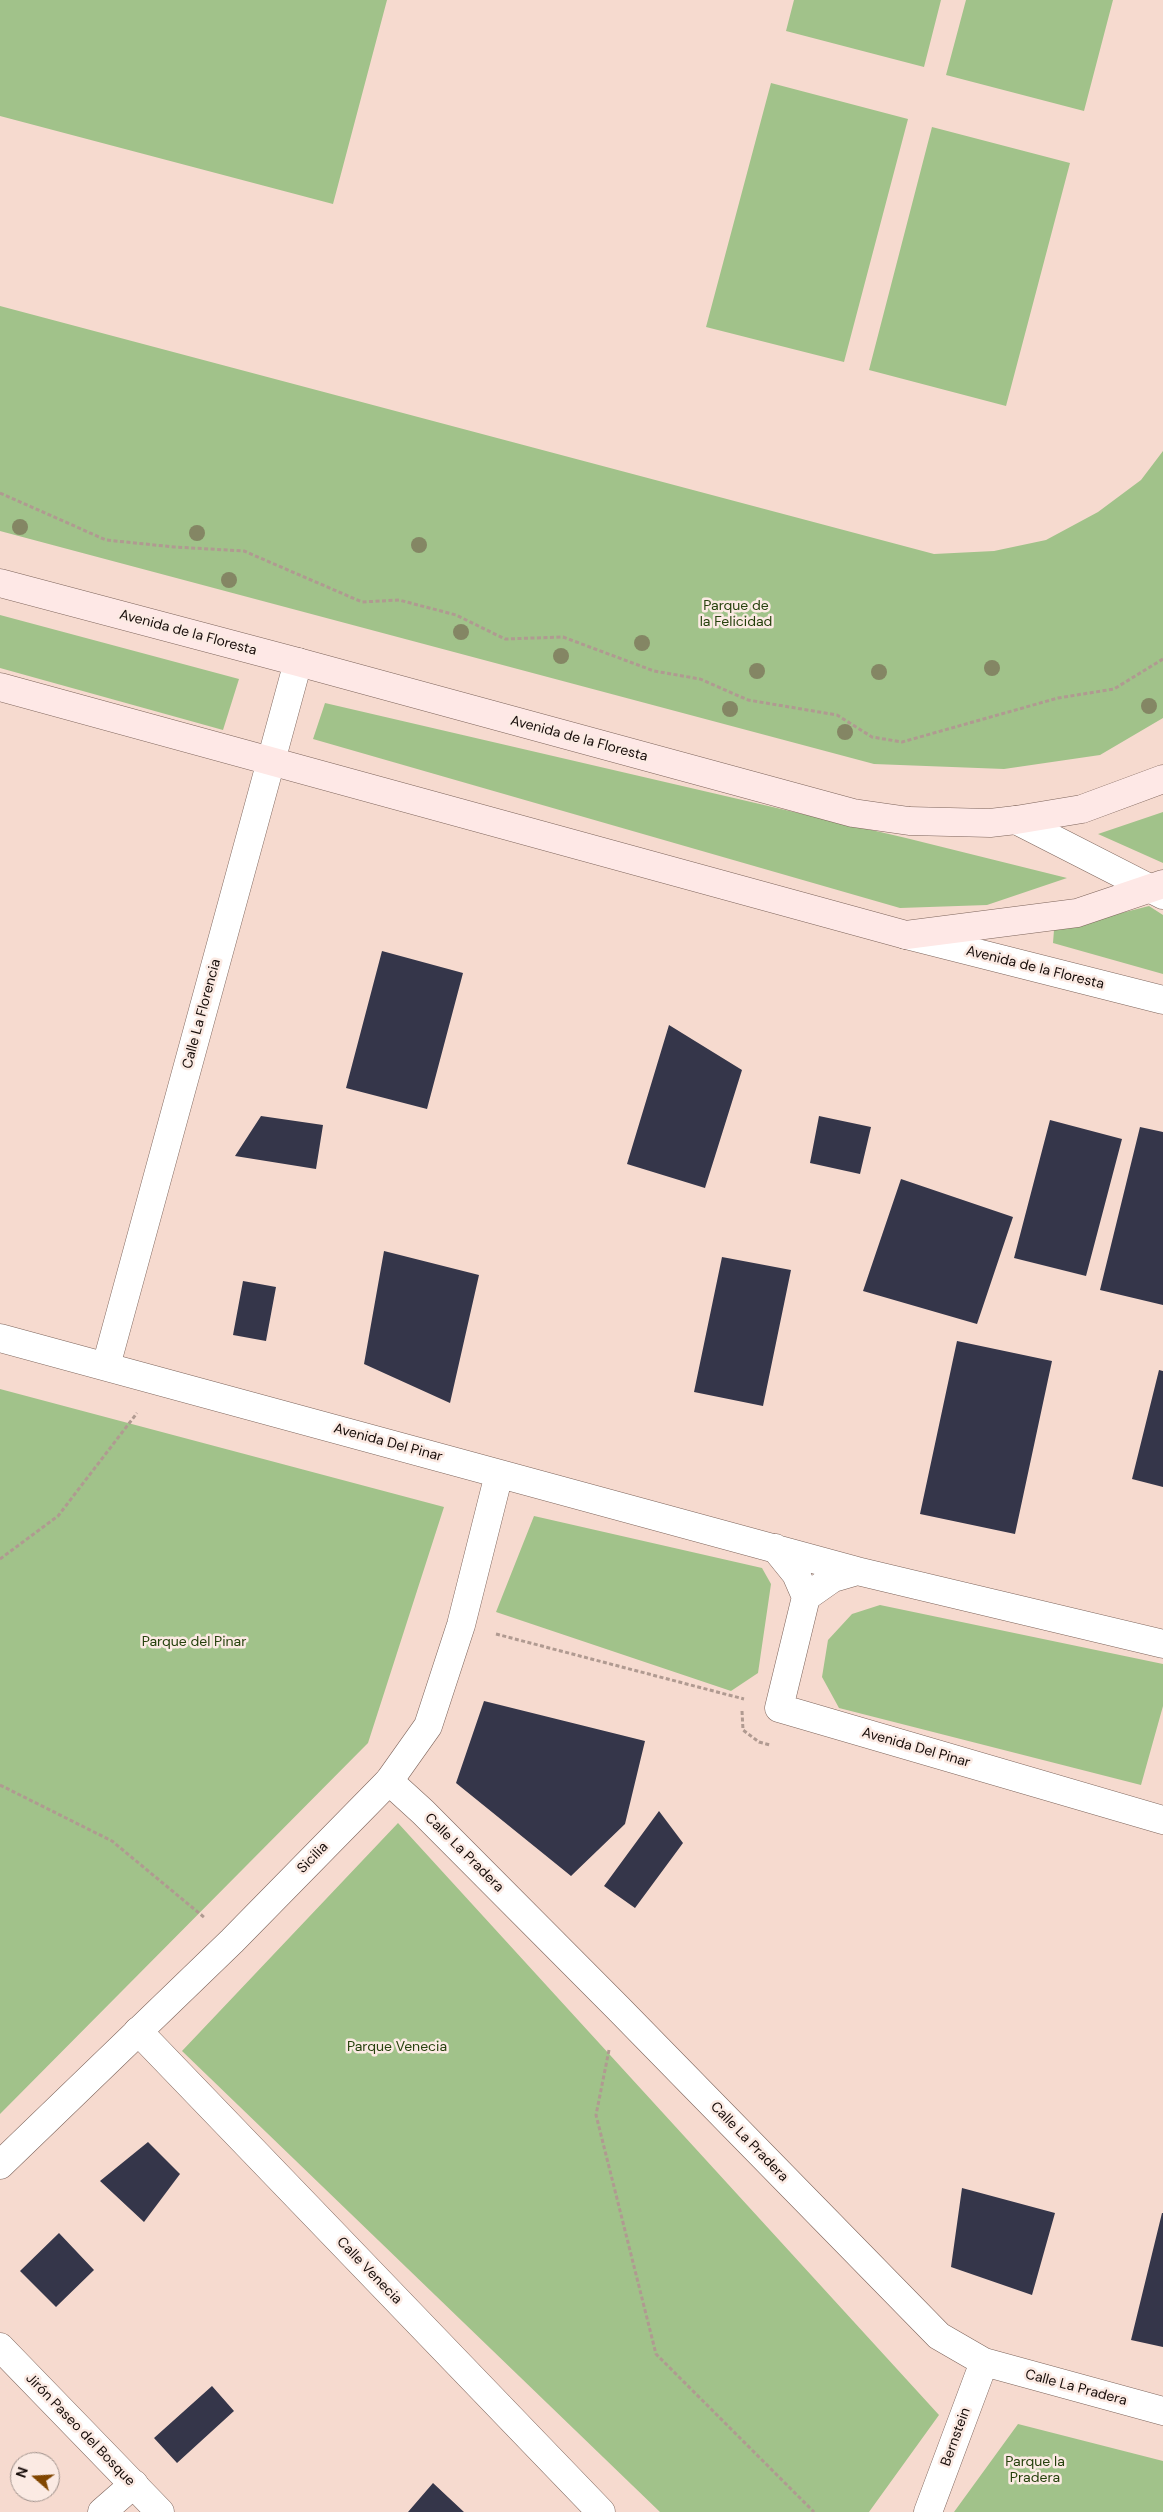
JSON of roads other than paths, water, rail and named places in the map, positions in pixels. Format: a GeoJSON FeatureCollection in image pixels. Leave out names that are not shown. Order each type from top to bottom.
{"type":"FeatureCollection","features":[{"type":"Feature","properties":{"kind":"main road","name":"Avenida de la Floresta"},"geometry":{"type":"LineString","coordinates":[[0,583],[853,813],[909,821],[990,823],[1016,820]]}},
{"type":"Feature","properties":{"kind":"main road","name":"Avenida de la Floresta"},"geometry":{"type":"LineString","coordinates":[[0,687],[906,935],[1077,913],[1159,889]]}},
{"type":"Feature","properties":{"kind":"main road"},"geometry":{"type":"LineString","coordinates":[[1016,820],[1082,809],[1163,779]]}},
{"type":"Feature","properties":{"kind":"street","name":"Calle La Florencia"},"geometry":{"type":"LineString","coordinates":[[106,1366],[298,662]]}},
{"type":"Feature","properties":{"kind":"street","name":"Avenida de la Floresta"},"geometry":{"type":"LineString","coordinates":[[1016,820],[1159,889]]}},
{"type":"Feature","properties":{"kind":"street","name":"Avenida de la Floresta"},"geometry":{"type":"LineString","coordinates":[[906,935],[1163,1000]]}},
{"type":"Feature","properties":{"kind":"street","name":"Avenida Del Pinar"},"geometry":{"type":"LineString","coordinates":[[0,1338],[162,1380],[499,1474],[857,1570],[1163,1644]]}},
{"type":"Feature","properties":{"kind":"street","name":"Sicilia"},"geometry":{"type":"LineString","coordinates":[[0,2165],[232,1941],[389,1781],[428,1726],[461,1625],[499,1474]]}},
{"type":"Feature","properties":{"kind":"street"},"geometry":{"type":"LineString","coordinates":[[775,1548],[796,1574],[806,1597],[833,1578],[857,1570]]}},
{"type":"Feature","properties":{"kind":"street","name":"Avenida Del Pinar"},"geometry":{"type":"LineString","coordinates":[[806,1597],[779,1708],[1163,1820]]}},
{"type":"Feature","properties":{"kind":"street","name":"Calle La Pradera"},"geometry":{"type":"LineString","coordinates":[[389,1781],[423,1812],[618,2008],[939,2336],[984,2362],[1163,2411]]}},
{"type":"Feature","properties":{"kind":"street","name":"Calle Venecia"},"geometry":{"type":"LineString","coordinates":[[138,2031],[601,2512]]}},
{"type":"Feature","properties":{"kind":"street","name":"Jirón Paseo del Bosque"},"geometry":{"type":"LineString","coordinates":[[0,2347],[160,2512]]}},
{"type":"Feature","properties":{"kind":"street","name":"Bernstein"},"geometry":{"type":"LineString","coordinates":[[928,2512],[984,2362]]}},
{"type":"Feature","properties":{"kind":"street"},"geometry":{"type":"LineString","coordinates":[[102,2512],[134,2484]]}},
{"type":"Feature","properties":{"kind":"park label","name":"Parque de la Felicidad"},"geometry":{"type":"Point","coordinates":[736,614]}},
{"type":"Feature","properties":{"kind":"park label","name":"Parque del Pinar"},"geometry":{"type":"Point","coordinates":[194,1642]}},
{"type":"Feature","properties":{"kind":"park label","name":"Parque Venecia"},"geometry":{"type":"Point","coordinates":[397,2047]}},
{"type":"Feature","properties":{"kind":"park label","name":"Parque la Pradera"},"geometry":{"type":"Point","coordinates":[1035,2470]}}]}
